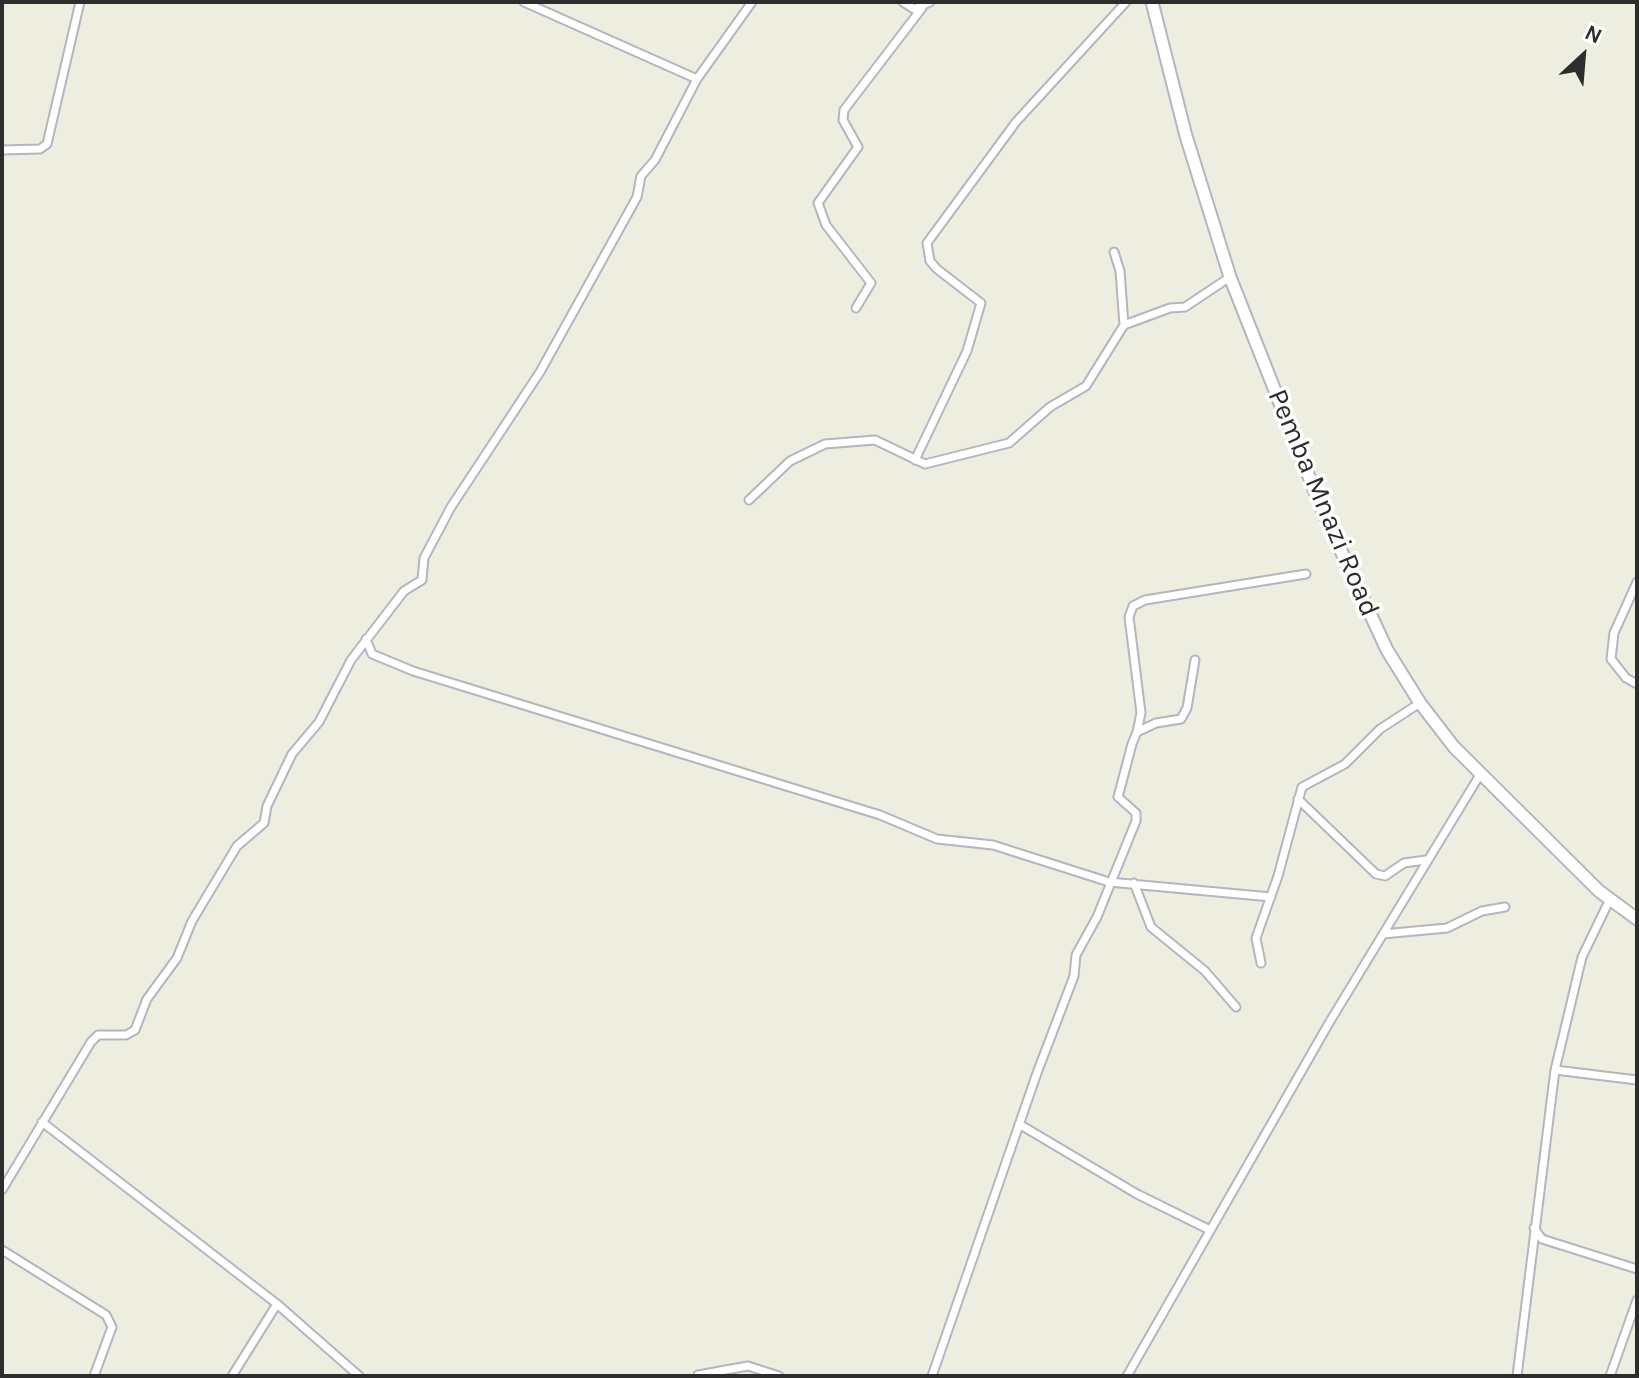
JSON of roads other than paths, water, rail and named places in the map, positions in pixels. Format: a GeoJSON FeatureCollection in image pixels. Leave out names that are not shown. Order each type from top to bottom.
{"type":"FeatureCollection","features":[{"type":"Feature","properties":{"kind":"main road","name":"Pemba Mnazi Road"},"geometry":{"type":"LineString","coordinates":[[1152,2],[1186,136],[1230,277],[1341,553],[1387,650],[1420,703],[1454,747],[1610,899],[1637,919]]}},
{"type":"Feature","properties":{"kind":"street"},"geometry":{"type":"LineString","coordinates":[[2,150],[40,149],[47,144],[80,2]]}},
{"type":"Feature","properties":{"kind":"street"},"geometry":{"type":"LineString","coordinates":[[524,2],[697,79]]}},
{"type":"Feature","properties":{"kind":"street"},"geometry":{"type":"LineString","coordinates":[[2,1190],[95,1037],[105,1033],[126,1035],[135,1030],[147,999],[177,958],[192,921],[237,846],[264,823],[267,806],[292,754],[319,722],[351,660],[404,591],[422,580],[424,558],[439,528],[540,372],[637,197],[641,176],[655,160],[697,79],[752,2]]}},
{"type":"Feature","properties":{"kind":"street"},"geometry":{"type":"LineString","coordinates":[[903,2],[922,8]]}},
{"type":"Feature","properties":{"kind":"street"},"geometry":{"type":"LineString","coordinates":[[856,308],[871,283],[826,225],[818,203],[858,147],[843,120],[844,110],[922,8],[930,2]]}},
{"type":"Feature","properties":{"kind":"street"},"geometry":{"type":"LineString","coordinates":[[915,460],[946,397],[952,376],[963,361],[981,303],[937,269],[930,261],[927,243],[1016,122],[1126,2]]}},
{"type":"Feature","properties":{"kind":"street"},"geometry":{"type":"LineString","coordinates":[[749,500],[790,461],[825,444],[875,440],[915,460],[934,463],[1009,443],[1040,414],[1086,386],[1124,325],[1120,271],[1114,252]]}},
{"type":"Feature","properties":{"kind":"street"},"geometry":{"type":"LineString","coordinates":[[1124,325],[1170,308],[1185,307],[1230,277]]}},
{"type":"Feature","properties":{"kind":"street"},"geometry":{"type":"LineString","coordinates":[[932,1376],[1074,976],[1076,955],[1097,917],[1136,821],[1136,813],[1121,802],[1118,792],[1141,713],[1129,617],[1133,606],[1145,600],[1306,574]]}},
{"type":"Feature","properties":{"kind":"street"},"geometry":{"type":"LineString","coordinates":[[1637,582],[1614,633],[1611,659],[1626,678],[1637,684]]}},
{"type":"Feature","properties":{"kind":"street"},"geometry":{"type":"LineString","coordinates":[[366,639],[368,649],[377,657],[444,682],[880,815],[937,839],[993,845],[1109,882],[1271,897]]}},
{"type":"Feature","properties":{"kind":"street"},"geometry":{"type":"LineString","coordinates":[[1137,732],[1156,723],[1181,719],[1187,708],[1195,660]]}},
{"type":"Feature","properties":{"kind":"street"},"geometry":{"type":"LineString","coordinates":[[1261,963],[1256,938],[1271,897],[1298,799],[1306,783],[1345,764],[1380,729],[1420,703]]}},
{"type":"Feature","properties":{"kind":"street"},"geometry":{"type":"LineString","coordinates":[[1127,1376],[1426,860],[1481,773]]}},
{"type":"Feature","properties":{"kind":"street"},"geometry":{"type":"LineString","coordinates":[[1298,799],[1376,874],[1385,876],[1404,863],[1426,860]]}},
{"type":"Feature","properties":{"kind":"street"},"geometry":{"type":"LineString","coordinates":[[1134,883],[1151,927],[1205,971],[1236,1007]]}},
{"type":"Feature","properties":{"kind":"street"},"geometry":{"type":"LineString","coordinates":[[1517,1376],[1555,1070],[1582,957],[1610,899]]}},
{"type":"Feature","properties":{"kind":"street"},"geometry":{"type":"LineString","coordinates":[[1383,934],[1447,928],[1482,911],[1505,907]]}},
{"type":"Feature","properties":{"kind":"street"},"geometry":{"type":"LineString","coordinates":[[1555,1070],[1637,1080]]}},
{"type":"Feature","properties":{"kind":"street"},"geometry":{"type":"LineString","coordinates":[[42,1122],[277,1304],[359,1376]]}},
{"type":"Feature","properties":{"kind":"street"},"geometry":{"type":"LineString","coordinates":[[1019,1124],[1137,1194],[1210,1230]]}},
{"type":"Feature","properties":{"kind":"street"},"geometry":{"type":"LineString","coordinates":[[1534,1227],[1542,1239],[1637,1269]]}},
{"type":"Feature","properties":{"kind":"street"},"geometry":{"type":"LineString","coordinates":[[2,1250],[106,1315],[112,1327],[94,1376]]}},
{"type":"Feature","properties":{"kind":"street"},"geometry":{"type":"LineString","coordinates":[[1610,1376],[1637,1300]]}},
{"type":"Feature","properties":{"kind":"street"},"geometry":{"type":"LineString","coordinates":[[232,1376],[277,1304]]}},
{"type":"Feature","properties":{"kind":"street"},"geometry":{"type":"LineString","coordinates":[[698,1375],[748,1366],[779,1376]]}}]}
